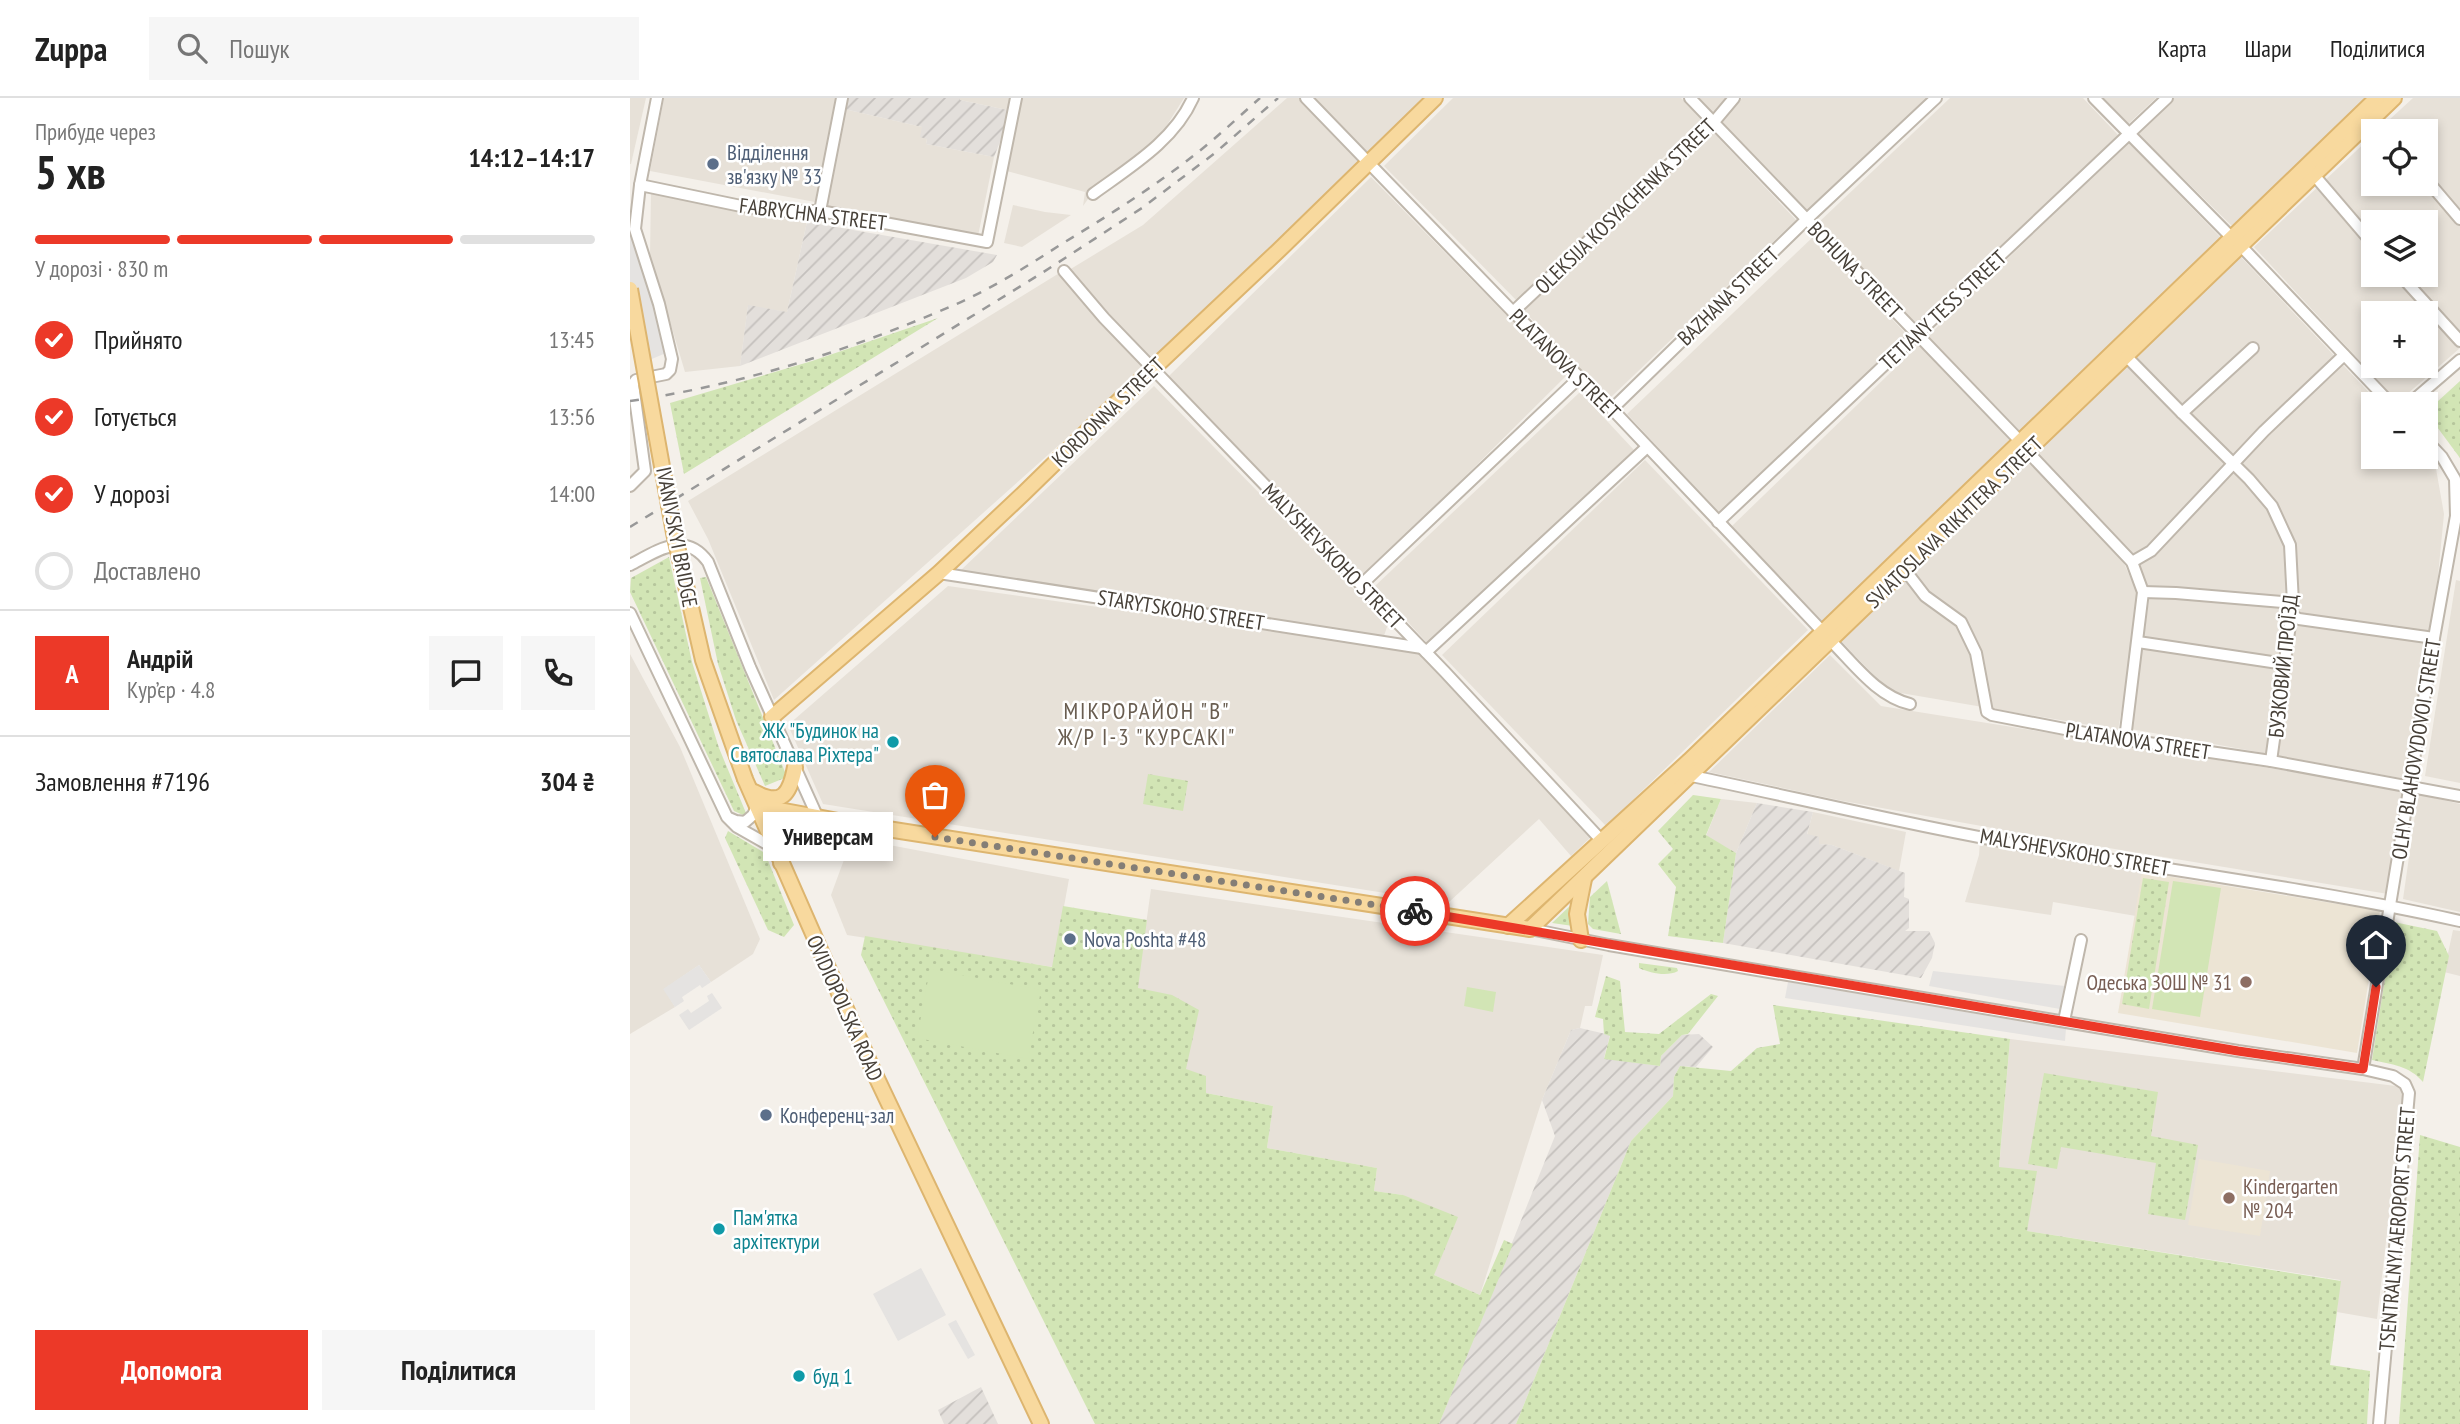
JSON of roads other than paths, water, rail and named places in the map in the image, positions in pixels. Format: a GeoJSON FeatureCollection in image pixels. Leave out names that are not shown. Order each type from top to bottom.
{"type":"FeatureCollection","features":[{"type":"Feature","properties":{"kind":"main road","name":"KORDONNA STREET"},"geometry":{"type":"LineString","coordinates":[[772,717],[939,573],[1435,98]]}},
{"type":"Feature","properties":{"kind":"main road","name":"SVIATOSLAVA RIKHTERA STREET"},"geometry":{"type":"LineString","coordinates":[[1530,929],[1692,776],[1827,636],[1905,570],[2023,446],[2126,356],[2378,98]]}},
{"type":"Feature","properties":{"kind":"main road","name":"SVIATOSLAVA RIKHTERA STREET"},"geometry":{"type":"LineString","coordinates":[[1508,926],[1827,636],[2236,241],[2314,175],[2394,98]]}},
{"type":"Feature","properties":{"kind":"main road","name":"IVANIVSKYI BRIDGE"},"geometry":{"type":"LineString","coordinates":[[630,289],[674,533],[703,660],[747,784]]}},
{"type":"Feature","properties":{"kind":"main road"},"geometry":{"type":"LineString","coordinates":[[747,784],[769,799],[785,795],[792,783],[795,767]]}},
{"type":"Feature","properties":{"kind":"main road","name":"OVIDIOPOLSKA ROAD"},"geometry":{"type":"LineString","coordinates":[[747,784],[872,1068],[1041,1424]]}},
{"type":"Feature","properties":{"kind":"main road"},"geometry":{"type":"LineString","coordinates":[[757,806],[1530,929]]}},
{"type":"Feature","properties":{"kind":"main road"},"geometry":{"type":"LineString","coordinates":[[781,864],[790,832],[814,817]]}},
{"type":"Feature","properties":{"kind":"main road"},"geometry":{"type":"LineString","coordinates":[[1581,940],[1577,914],[1584,879]]}},
{"type":"Feature","properties":{"kind":"street"},"geometry":{"type":"LineString","coordinates":[[632,485],[645,471],[633,384],[636,380],[666,374],[672,359],[659,304],[635,229],[640,186],[657,98]]}},
{"type":"Feature","properties":{"kind":"street"},"geometry":{"type":"LineString","coordinates":[[820,211],[842,98]]}},
{"type":"Feature","properties":{"kind":"street","name":"FABRYCHNA STREET"},"geometry":{"type":"LineString","coordinates":[[640,186],[758,209],[820,211],[987,242],[1016,98]]}},
{"type":"Feature","properties":{"kind":"street"},"geometry":{"type":"LineString","coordinates":[[1093,194],[1159,145],[1186,113],[1192,98]]}},
{"type":"Feature","properties":{"kind":"street","name":"PLATANOVA STREET"},"geometry":{"type":"LineString","coordinates":[[1306,98],[1513,312],[1612,409],[1646,448],[1881,691],[1910,704]]}},
{"type":"Feature","properties":{"kind":"street","name":"BOHUNA STREET"},"geometry":{"type":"LineString","coordinates":[[1690,98],[2132,562]]}},
{"type":"Feature","properties":{"kind":"street","name":"OLEKSIJA KOSYACHENKA STREET"},"geometry":{"type":"LineString","coordinates":[[1513,312],[1713,123],[1734,98]]}},
{"type":"Feature","properties":{"kind":"street","name":"BAZHANA STREET"},"geometry":{"type":"LineString","coordinates":[[1612,409],[1936,98]]}},
{"type":"Feature","properties":{"kind":"street"},"geometry":{"type":"LineString","coordinates":[[2094,98],[2236,241],[2379,392]]}},
{"type":"Feature","properties":{"kind":"street","name":"TETIANY TESS STREET"},"geometry":{"type":"LineString","coordinates":[[1718,522],[2167,98]]}},
{"type":"Feature","properties":{"kind":"street"},"geometry":{"type":"LineString","coordinates":[[2314,175],[2361,230]]}},
{"type":"Feature","properties":{"kind":"street"},"geometry":{"type":"LineString","coordinates":[[2438,193],[2460,219]]}},
{"type":"Feature","properties":{"kind":"street","name":"MALYSHEVSKOHO STREET"},"geometry":{"type":"LineString","coordinates":[[1064,271],[1152,369],[1424,650],[1602,841]]}},
{"type":"Feature","properties":{"kind":"street"},"geometry":{"type":"LineString","coordinates":[[2411,287],[2460,341]]}},
{"type":"Feature","properties":{"kind":"street"},"geometry":{"type":"LineString","coordinates":[[2182,413],[2253,348]]}},
{"type":"Feature","properties":{"kind":"street"},"geometry":{"type":"LineString","coordinates":[[2125,739],[2143,592],[2132,562],[2151,551],[2232,463],[2344,355]]}},
{"type":"Feature","properties":{"kind":"street","name":"БУЗКОВИЙ ПРОЇЗД"},"geometry":{"type":"LineString","coordinates":[[2126,356],[2272,506],[2290,545],[2292,603],[2272,761]]}},
{"type":"Feature","properties":{"kind":"street"},"geometry":{"type":"LineString","coordinates":[[2423,392],[2460,360]]}},
{"type":"Feature","properties":{"kind":"street"},"geometry":{"type":"LineString","coordinates":[[1361,585],[1578,378]]}},
{"type":"Feature","properties":{"kind":"street"},"geometry":{"type":"LineString","coordinates":[[1424,650],[1646,448]]}},
{"type":"Feature","properties":{"kind":"street","name":"OLHY BLAHOVYDOVOI STREET"},"geometry":{"type":"LineString","coordinates":[[2363,1069],[2434,638],[2454,565],[2455,479],[2438,453]]}},
{"type":"Feature","properties":{"kind":"street"},"geometry":{"type":"LineString","coordinates":[[630,565],[666,547],[678,545],[689,546],[703,555],[814,817]]}},
{"type":"Feature","properties":{"kind":"street","name":"PLATANOVA STREET"},"geometry":{"type":"LineString","coordinates":[[1905,570],[1925,596],[1961,622],[1976,653],[1987,712],[1992,715],[2038,725],[2272,761],[2460,796]]}},
{"type":"Feature","properties":{"kind":"street","name":"STARYTSKOHO STREET"},"geometry":{"type":"LineString","coordinates":[[939,573],[1424,650]]}},
{"type":"Feature","properties":{"kind":"street"},"geometry":{"type":"LineString","coordinates":[[2143,592],[2292,603]]}},
{"type":"Feature","properties":{"kind":"street"},"geometry":{"type":"LineString","coordinates":[[630,613],[727,817],[737,828],[774,848]]}},
{"type":"Feature","properties":{"kind":"street"},"geometry":{"type":"LineString","coordinates":[[2291,615],[2299,619],[2434,638]]}},
{"type":"Feature","properties":{"kind":"street"},"geometry":{"type":"LineString","coordinates":[[2138,642],[2285,664]]}},
{"type":"Feature","properties":{"kind":"street","name":"MALYSHEVSKOHO STREET"},"geometry":{"type":"LineString","coordinates":[[1692,776],[2049,850],[2390,906],[2460,921]]}},
{"type":"Feature","properties":{"kind":"street"},"geometry":{"type":"LineString","coordinates":[[727,817],[745,822],[753,815],[757,806]]}},
{"type":"Feature","properties":{"kind":"street","name":"TSENTRALNYI AEROPORT STREET"},"geometry":{"type":"LineString","coordinates":[[1530,929],[1581,940],[2393,1076],[2405,1084],[2409,1093],[2379,1424]]}},
{"type":"Feature","properties":{"kind":"street"},"geometry":{"type":"LineString","coordinates":[[2064,1021],[2081,940]]}},
{"type":"Feature","properties":{"kind":"railway"},"geometry":{"type":"LineString","coordinates":[[630,401],[713,386],[795,364],[876,337],[968,299],[1021,269],[1154,184],[1191,158],[1260,98]]}},
{"type":"Feature","properties":{"kind":"railway"},"geometry":{"type":"LineString","coordinates":[[630,527],[1042,273],[1142,208],[1215,153],[1278,98]]}},
{"type":"Feature","properties":{"kind":"place","name":"Відділення зв'язку № 33"},"geometry":{"type":"Point","coordinates":[713,164]}},
{"type":"Feature","properties":{"kind":"place","name":"ЖК \"Будинок на Святослава Ріхтера\""},"geometry":{"type":"Point","coordinates":[893,742]}},
{"type":"Feature","properties":{"kind":"place","name":"Универсам"},"geometry":{"type":"Point","coordinates":[935,837]}},
{"type":"Feature","properties":{"kind":"place","name":"Nova Poshta #48"},"geometry":{"type":"Point","coordinates":[1070,939]}},
{"type":"Feature","properties":{"kind":"place","name":"Одеська ЗОШ № 31"},"geometry":{"type":"Point","coordinates":[2246,982]}},
{"type":"Feature","properties":{"kind":"place","name":"Конференц-зал"},"geometry":{"type":"Point","coordinates":[766,1115]}},
{"type":"Feature","properties":{"kind":"place","name":"Kindergarten № 204"},"geometry":{"type":"Point","coordinates":[2229,1198]}},
{"type":"Feature","properties":{"kind":"place","name":"Пам'ятка архітектури"},"geometry":{"type":"Point","coordinates":[719,1229]}},
{"type":"Feature","properties":{"kind":"place","name":"буд 1"},"geometry":{"type":"Point","coordinates":[799,1376]}},
{"type":"Feature","properties":{"kind":"district","name":"МІКРОРАЙОН \"В\" Ж/Р I-3 \"КУРСАКІ\""},"geometry":{"type":"Point","coordinates":[1147,723]}}]}
